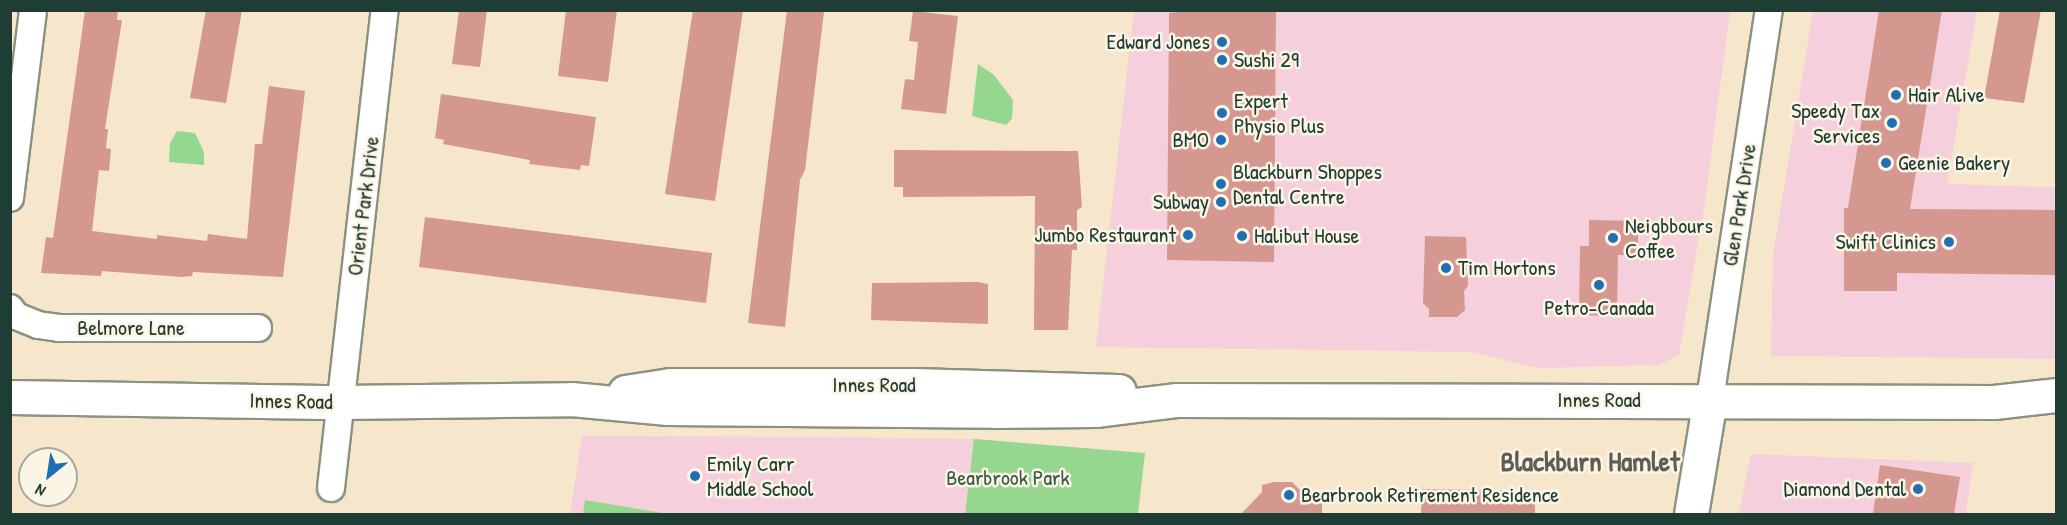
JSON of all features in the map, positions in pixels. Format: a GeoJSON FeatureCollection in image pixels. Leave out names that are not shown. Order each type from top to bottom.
{"type":"FeatureCollection","features":[{"type":"Feature","properties":{"kind":"street"},"geometry":{"type":"LineString","coordinates":[[10,198],[33,10]]}},
{"type":"Feature","properties":{"kind":"street","name":"Orient Park Drive"},"geometry":{"type":"LineString","coordinates":[[331,488],[339,402],[386,10]]}},
{"type":"Feature","properties":{"kind":"street","name":"Glen Park Drive"},"geometry":{"type":"LineString","coordinates":[[1710,399],[1769,10]]}},
{"type":"Feature","properties":{"kind":"street","name":"Belmore Lane"},"geometry":{"type":"LineString","coordinates":[[10,308],[16,316],[38,325],[58,328],[258,328]]}},
{"type":"Feature","properties":{"kind":"street","name":"Innes Road"},"geometry":{"type":"LineString","coordinates":[[2020,402],[2056,395]]}},
{"type":"Feature","properties":{"kind":"street","name":"Innes Road"},"geometry":{"type":"LineString","coordinates":[[10,397],[339,402],[571,399],[668,408],[987,411],[1095,410],[1177,400],[1710,399],[2020,402],[2056,408]]}},
{"type":"Feature","properties":{"kind":"street"},"geometry":{"type":"LineString","coordinates":[[1691,514],[1710,399]]}},
{"type":"Feature","properties":{"kind":"shaded area"},"geometry":{"type":"Polygon","coordinates":[[[1134,11],[1730,11],[1705,201],[1679,355],[1659,365],[1537,368],[1472,352],[1096,347],[1134,11]]]}},
{"type":"Feature","properties":{"kind":"shaded area"},"geometry":{"type":"Polygon","coordinates":[[[1813,11],[1977,11],[1947,184],[2056,187],[2056,359],[1771,356],[1773,255],[1813,11]]]}},
{"type":"Feature","properties":{"kind":"shaded area","name":"Emily Carr Middle School"},"geometry":{"type":"Polygon","coordinates":[[[582,436],[974,439],[965,514],[570,514],[582,436]]]}},
{"type":"Feature","properties":{"kind":"shaded area"},"geometry":{"type":"Polygon","coordinates":[[[1751,454],[1973,463],[1966,514],[1739,514],[1751,454]]]}},
{"type":"Feature","properties":{"kind":"green space"},"geometry":{"type":"Polygon","coordinates":[[[978,64],[994,75],[1013,100],[1012,119],[1006,125],[972,116],[978,64]]]}},
{"type":"Feature","properties":{"kind":"green space"},"geometry":{"type":"Polygon","coordinates":[[[177,131],[195,133],[204,152],[204,165],[169,162],[170,143],[177,131]]]}},
{"type":"Feature","properties":{"kind":"green space","name":"Bearbrook Park"},"geometry":{"type":"Polygon","coordinates":[[[974,439],[1145,453],[1138,514],[965,514],[974,439]]]}},
{"type":"Feature","properties":{"kind":"green space"},"geometry":{"type":"Polygon","coordinates":[[[585,500],[668,514],[583,514],[585,500]]]}},
{"type":"Feature","properties":{"kind":"building"},"geometry":{"type":"Polygon","coordinates":[[[85,10],[118,10],[117,20],[122,20],[105,129],[108,129],[106,148],[111,149],[109,171],[99,170],[92,231],[157,239],[157,235],[207,241],[208,234],[247,239],[255,144],[262,144],[269,86],[305,91],[283,277],[193,272],[192,276],[182,277],[102,271],[101,276],[41,273],[46,237],[53,238],[85,10]]]}},
{"type":"Feature","properties":{"kind":"building"},"geometry":{"type":"Polygon","coordinates":[[[206,10],[242,10],[226,103],[190,98],[206,10]]]}},
{"type":"Feature","properties":{"kind":"building"},"geometry":{"type":"Polygon","coordinates":[[[459,10],[487,10],[480,67],[452,64],[459,10]]]}},
{"type":"Feature","properties":{"kind":"building"},"geometry":{"type":"Polygon","coordinates":[[[566,10],[617,10],[608,82],[558,76],[566,10]]]}},
{"type":"Feature","properties":{"kind":"building"},"geometry":{"type":"Polygon","coordinates":[[[693,10],[743,10],[715,201],[665,194],[693,10]]]}},
{"type":"Feature","properties":{"kind":"building"},"geometry":{"type":"Polygon","coordinates":[[[787,10],[824,12],[805,170],[800,180],[785,327],[748,323],[787,10]]]}},
{"type":"Feature","properties":{"kind":"building"},"geometry":{"type":"Polygon","coordinates":[[[1192,10],[1276,10],[1274,262],[1167,260],[1169,13],[1192,10]]]}},
{"type":"Feature","properties":{"kind":"building"},"geometry":{"type":"Polygon","coordinates":[[[1879,10],[1942,10],[1910,209],[2056,210],[2056,275],[1897,273],[1897,291],[1844,291],[1844,208],[1848,208],[1879,10]]]}},
{"type":"Feature","properties":{"kind":"building"},"geometry":{"type":"Polygon","coordinates":[[[2000,10],[2041,10],[2024,103],[1984,98],[2000,10]]]}},
{"type":"Feature","properties":{"kind":"building"},"geometry":{"type":"Polygon","coordinates":[[[913,11],[958,16],[946,114],[901,109],[905,79],[914,80],[918,42],[909,41],[913,11]]]}},
{"type":"Feature","properties":{"kind":"building"},"geometry":{"type":"Polygon","coordinates":[[[441,94],[596,117],[589,166],[581,165],[580,170],[529,164],[530,160],[443,144],[444,140],[435,138],[441,94]]]}},
{"type":"Feature","properties":{"kind":"building"},"geometry":{"type":"Polygon","coordinates":[[[894,150],[1078,151],[1082,207],[1077,210],[1077,250],[1072,250],[1068,330],[1034,330],[1035,196],[903,197],[903,187],[894,187],[894,150]]]}},
{"type":"Feature","properties":{"kind":"building"},"geometry":{"type":"Polygon","coordinates":[[[425,217],[712,253],[706,303],[419,267],[425,217]]]}},
{"type":"Feature","properties":{"kind":"building","name":"Petro-Canada"},"geometry":{"type":"Polygon","coordinates":[[[1589,220],[1638,221],[1638,255],[1618,255],[1617,316],[1579,315],[1580,246],[1589,246],[1589,220]]]}},
{"type":"Feature","properties":{"kind":"building","name":"Tim Hortons"},"geometry":{"type":"Polygon","coordinates":[[[1425,236],[1466,237],[1468,286],[1464,291],[1465,310],[1457,317],[1429,317],[1429,309],[1423,303],[1425,236]]]}},
{"type":"Feature","properties":{"kind":"building"},"geometry":{"type":"Polygon","coordinates":[[[978,282],[988,284],[988,324],[871,320],[872,283],[978,282]]]}},
{"type":"Feature","properties":{"kind":"building","name":"Diamond Dental"},"geometry":{"type":"Polygon","coordinates":[[[1880,465],[1960,477],[1954,514],[1873,514],[1880,465]]]}},
{"type":"Feature","properties":{"kind":"building","name":"Bearbrook Retirement Residence"},"geometry":{"type":"Polygon","coordinates":[[[1292,482],[1300,490],[1311,490],[1322,500],[1322,514],[1241,514],[1262,492],[1262,485],[1292,482]]]}},
{"type":"Feature","properties":{"kind":"building"},"geometry":{"type":"Polygon","coordinates":[[[1422,489],[1535,491],[1535,514],[1421,514],[1422,489]]]}},
{"type":"Feature","properties":{"kind":"place","name":"Edward Jones"},"geometry":{"type":"Point","coordinates":[1222,42]}},
{"type":"Feature","properties":{"kind":"place","name":"Sushi 29"},"geometry":{"type":"Point","coordinates":[1222,60]}},
{"type":"Feature","properties":{"kind":"place","name":"Hair Alive"},"geometry":{"type":"Point","coordinates":[1896,95]}},
{"type":"Feature","properties":{"kind":"place","name":"Expert Physio Plus"},"geometry":{"type":"Point","coordinates":[1222,113]}},
{"type":"Feature","properties":{"kind":"place","name":"Speedy Tax Services"},"geometry":{"type":"Point","coordinates":[1892,123]}},
{"type":"Feature","properties":{"kind":"place","name":"BMO"},"geometry":{"type":"Point","coordinates":[1221,140]}},
{"type":"Feature","properties":{"kind":"place","name":"Geenie Bakery"},"geometry":{"type":"Point","coordinates":[1886,163]}},
{"type":"Feature","properties":{"kind":"place","name":"Blackburn Shoppes Dental Centre"},"geometry":{"type":"Point","coordinates":[1221,184]}},
{"type":"Feature","properties":{"kind":"place","name":"Subway"},"geometry":{"type":"Point","coordinates":[1221,202]}},
{"type":"Feature","properties":{"kind":"place","name":"Jumbo Restaurant"},"geometry":{"type":"Point","coordinates":[1188,235]}},
{"type":"Feature","properties":{"kind":"place","name":"Halibut House"},"geometry":{"type":"Point","coordinates":[1242,236]}},
{"type":"Feature","properties":{"kind":"place","name":"Neigbbours Coffee"},"geometry":{"type":"Point","coordinates":[1613,238]}},
{"type":"Feature","properties":{"kind":"place","name":"Swift Clinics"},"geometry":{"type":"Point","coordinates":[1949,242]}},
{"type":"Feature","properties":{"kind":"place","name":"Tim Hortons"},"geometry":{"type":"Point","coordinates":[1446,268]}},
{"type":"Feature","properties":{"kind":"place","name":"Petro-Canada"},"geometry":{"type":"Point","coordinates":[1599,285]}},
{"type":"Feature","properties":{"kind":"place","name":"Emily Carr Middle School"},"geometry":{"type":"Point","coordinates":[695,476]}},
{"type":"Feature","properties":{"kind":"place","name":"Diamond Dental"},"geometry":{"type":"Point","coordinates":[1918,489]}},
{"type":"Feature","properties":{"kind":"place","name":"Bearbrook Retirement Residence"},"geometry":{"type":"Point","coordinates":[1289,495]}},
{"type":"Feature","properties":{"kind":"district","name":"Blackburn Hamlet"},"geometry":{"type":"Point","coordinates":[1590,461]}}]}
